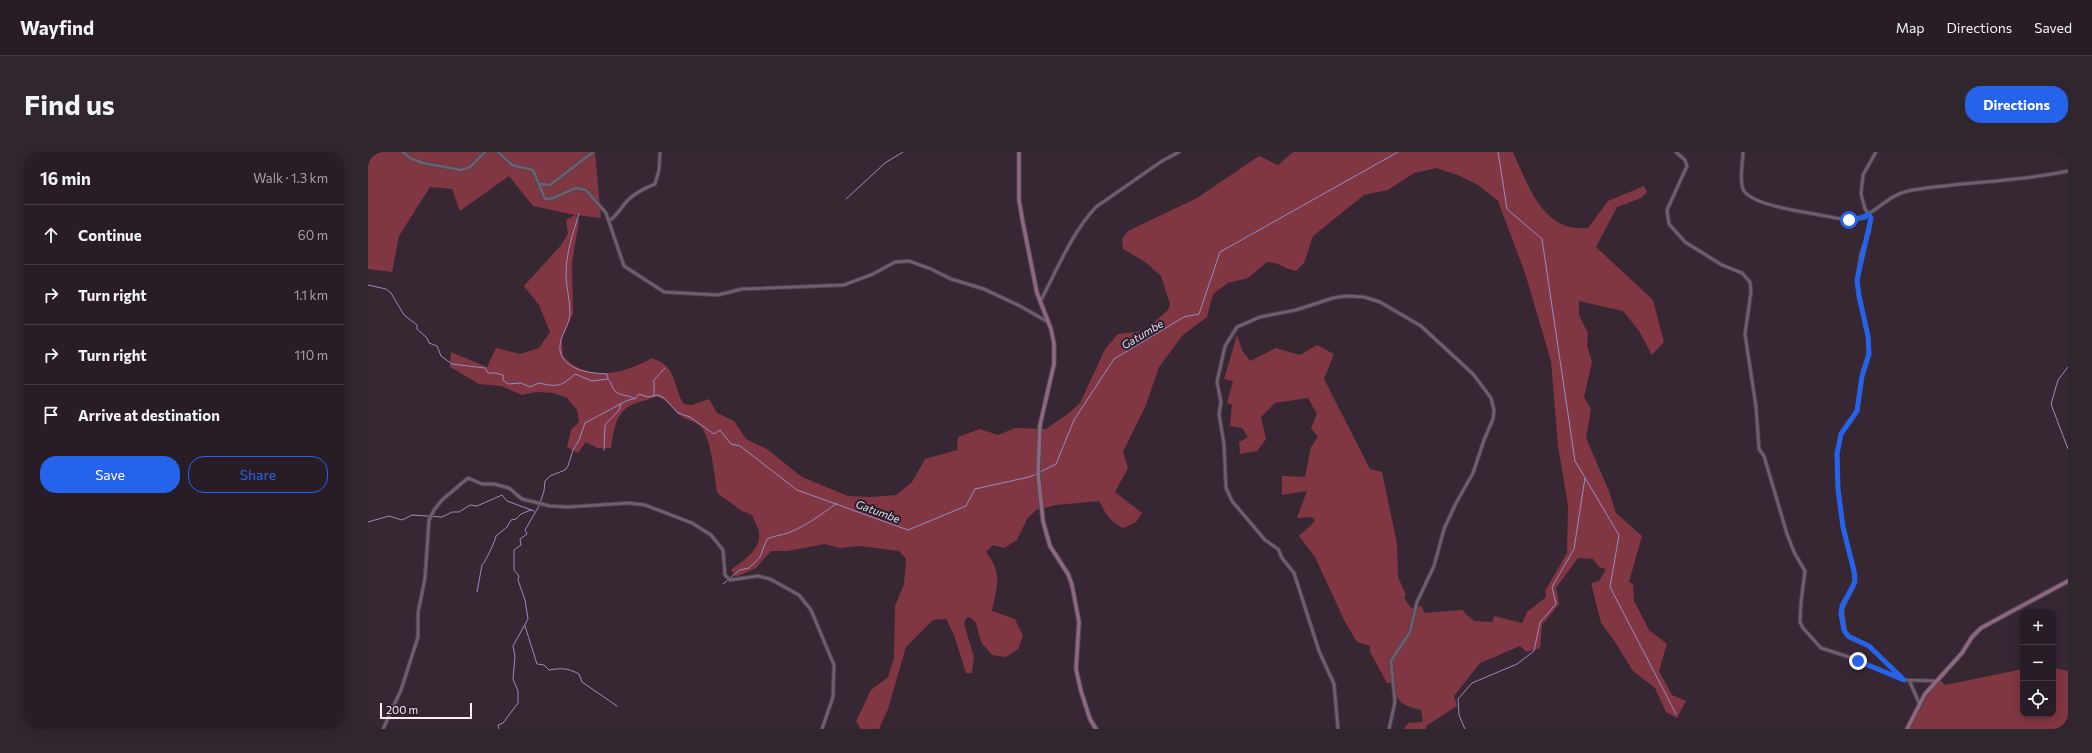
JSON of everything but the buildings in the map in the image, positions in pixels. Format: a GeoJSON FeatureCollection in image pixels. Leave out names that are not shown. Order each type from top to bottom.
{"type":"FeatureCollection","features":[{"type":"Feature","properties":{"kind":"main road"},"geometry":{"type":"LineString","coordinates":[[1019,152],[1020,209],[1040,302],[1053,336],[1055,352],[1040,425],[1038,473],[1043,521],[1050,546],[1068,574],[1072,585],[1080,622],[1076,669],[1080,691],[1090,719],[1096,729]]}},
{"type":"Feature","properties":{"kind":"main road"},"geometry":{"type":"LineString","coordinates":[[1907,729],[1925,694],[1962,653],[1972,637],[1981,628],[2068,580]]}},
{"type":"Feature","properties":{"kind":"street"},"geometry":{"type":"LineString","coordinates":[[404,152],[410,158],[423,163],[461,170],[470,167],[485,152]]}},
{"type":"Feature","properties":{"kind":"street"},"geometry":{"type":"LineString","coordinates":[[498,152],[512,165],[533,170],[544,196],[548,200],[576,188],[586,190],[606,213],[619,256],[624,266],[664,292],[718,295],[742,289],[844,285],[868,276],[895,262],[909,261],[931,269],[951,279],[984,289],[1020,306],[1048,322]]}},
{"type":"Feature","properties":{"kind":"street"},"geometry":{"type":"LineString","coordinates":[[540,184],[550,185],[593,152]]}},
{"type":"Feature","properties":{"kind":"street"},"geometry":{"type":"LineString","coordinates":[[609,221],[619,213],[627,201],[635,194],[655,184],[660,170],[660,152]]}},
{"type":"Feature","properties":{"kind":"street"},"geometry":{"type":"LineString","coordinates":[[1040,302],[1075,235],[1089,214],[1096,207],[1162,161],[1179,152]]}},
{"type":"Feature","properties":{"kind":"street"},"geometry":{"type":"LineString","coordinates":[[1676,152],[1685,160],[1687,166],[1667,210],[1671,227],[1685,242],[1722,266],[1742,273],[1750,282],[1751,292],[1745,334],[1758,422],[1759,449],[1764,456],[1787,534],[1794,552],[1805,571],[1801,602],[1801,623],[1808,635],[1821,648],[1852,658],[1909,682],[1936,681]]}},
{"type":"Feature","properties":{"kind":"street"},"geometry":{"type":"LineString","coordinates":[[1743,152],[1742,186],[1745,192],[1752,198],[1768,205],[1835,218],[1844,218],[1851,221],[1865,217],[1896,196],[1909,191],[1960,183],[2006,181],[2068,171]]}},
{"type":"Feature","properties":{"kind":"street"},"geometry":{"type":"LineString","coordinates":[[1876,152],[1863,175],[1861,194],[1868,214],[1871,218],[1857,280],[1868,336],[1869,354],[1862,376],[1857,411],[1841,434],[1837,454],[1838,489],[1843,527],[1854,571],[1855,582],[1842,606],[1841,614],[1844,630],[1848,636],[1869,646],[1904,680]]}},
{"type":"Feature","properties":{"kind":"street"},"geometry":{"type":"LineString","coordinates":[[1338,729],[1332,677],[1319,651],[1294,573],[1282,558],[1278,549],[1265,540],[1232,501],[1226,488],[1224,444],[1219,414],[1221,402],[1217,382],[1225,346],[1236,327],[1260,317],[1296,310],[1333,298],[1347,296],[1364,297],[1380,302],[1421,326],[1473,374],[1490,398],[1494,410],[1493,419],[1484,440],[1474,473],[1456,503],[1444,529],[1434,566],[1416,602],[1410,632],[1391,661],[1395,702],[1389,729]]}},
{"type":"Feature","properties":{"kind":"street"},"geometry":{"type":"LineString","coordinates":[[383,729],[401,690],[418,637],[418,613],[426,578],[430,520],[434,510],[442,500],[468,478],[482,484],[494,484],[509,488],[522,499],[540,504],[568,507],[629,502],[645,505],[692,523],[711,535],[723,550],[725,575],[730,580],[764,577],[799,596],[816,618],[834,665],[833,697],[822,729]]}},
{"type":"Feature","properties":{"kind":"street"},"geometry":{"type":"LineString","coordinates":[[1909,682],[1920,705]]}},
{"type":"Feature","properties":{"kind":"shaded area"},"geometry":{"type":"Polygon","coordinates":[[[368,152],[595,152],[601,218],[576,215],[579,221],[572,263],[573,313],[562,338],[563,356],[584,370],[595,373],[618,372],[641,364],[652,358],[660,361],[671,372],[684,404],[692,405],[709,399],[717,413],[734,421],[746,439],[767,449],[802,477],[848,496],[871,497],[896,495],[912,482],[925,459],[957,450],[958,437],[980,429],[998,435],[1015,428],[1046,429],[1069,413],[1080,403],[1105,349],[1118,334],[1144,331],[1168,310],[1170,304],[1161,276],[1145,262],[1123,249],[1122,239],[1128,231],[1197,198],[1259,156],[1278,165],[1293,152],[1513,152],[1531,192],[1539,204],[1548,215],[1559,223],[1572,228],[1588,228],[1608,201],[1644,186],[1647,192],[1641,198],[1617,207],[1596,247],[1653,300],[1664,342],[1652,355],[1639,331],[1623,311],[1579,301],[1579,315],[1588,333],[1587,346],[1592,362],[1584,397],[1591,409],[1586,438],[1609,491],[1616,513],[1642,536],[1629,582],[1633,584],[1634,601],[1649,630],[1667,644],[1659,671],[1672,695],[1686,701],[1677,718],[1666,712],[1655,688],[1633,671],[1601,623],[1591,583],[1599,581],[1606,569],[1599,567],[1593,559],[1578,558],[1556,588],[1559,604],[1542,625],[1540,648],[1527,652],[1520,646],[1480,663],[1454,696],[1457,706],[1426,726],[1426,729],[1404,729],[1408,723],[1423,722],[1421,710],[1405,705],[1401,702],[1396,695],[1392,683],[1387,683],[1370,652],[1370,646],[1357,642],[1345,622],[1315,557],[1299,536],[1315,521],[1312,517],[1297,518],[1307,491],[1282,495],[1282,476],[1305,477],[1311,447],[1318,437],[1311,428],[1317,414],[1308,398],[1275,403],[1261,417],[1266,439],[1257,451],[1240,454],[1239,442],[1248,437],[1242,428],[1230,426],[1232,405],[1227,403],[1233,381],[1224,379],[1237,335],[1242,350],[1250,361],[1276,348],[1300,355],[1317,345],[1334,354],[1324,379],[1370,469],[1382,472],[1397,544],[1398,577],[1406,595],[1404,598],[1411,608],[1422,606],[1424,613],[1462,610],[1474,621],[1492,622],[1494,616],[1522,623],[1527,612],[1546,597],[1545,591],[1567,553],[1568,505],[1558,446],[1551,361],[1525,273],[1498,201],[1478,185],[1458,175],[1436,168],[1414,173],[1388,190],[1364,195],[1313,236],[1304,263],[1296,271],[1267,262],[1248,278],[1228,283],[1213,294],[1207,317],[1183,335],[1159,367],[1146,405],[1123,452],[1128,468],[1115,492],[1142,513],[1136,522],[1123,528],[1119,526],[1109,517],[1099,501],[1056,505],[1036,510],[1027,519],[1017,540],[1004,548],[993,545],[986,552],[997,573],[997,587],[992,611],[1015,619],[1023,636],[1018,649],[1006,657],[992,655],[981,642],[976,623],[970,617],[966,618],[964,624],[974,657],[972,673],[966,673],[954,635],[946,619],[933,620],[906,647],[888,709],[879,729],[861,729],[856,721],[871,690],[888,677],[894,658],[895,606],[904,584],[906,559],[899,551],[860,546],[840,548],[825,544],[788,551],[771,551],[756,568],[736,577],[731,570],[754,550],[759,539],[759,531],[752,515],[742,511],[717,493],[708,441],[702,428],[695,422],[678,414],[662,398],[655,397],[629,406],[623,411],[616,423],[611,448],[597,448],[586,442],[578,453],[567,447],[571,430],[579,422],[577,410],[567,398],[554,393],[536,392],[522,395],[501,386],[479,384],[450,367],[451,352],[487,367],[496,348],[520,354],[539,348],[550,332],[539,305],[524,286],[562,244],[568,233],[566,220],[575,215],[533,206],[509,176],[460,211],[452,189],[430,187],[399,236],[392,272],[368,269],[368,152]]]}},
{"type":"Feature","properties":{"kind":"shaded area"},"geometry":{"type":"Polygon","coordinates":[[[2056,669],[2068,671],[2068,729],[1909,729],[1930,691],[1940,679],[1945,685],[2020,670],[2020,717],[2056,717],[2056,669]]]}},
{"type":"Feature","properties":{"kind":"waterway"},"geometry":{"type":"LineString","coordinates":[[846,199],[885,163],[903,152]]}},
{"type":"Feature","properties":{"kind":"waterway","name":"Gatumbe"},"geometry":{"type":"LineString","coordinates":[[1040,472],[1056,464],[1074,420],[1114,359],[1184,317],[1199,314],[1220,252],[1398,152]]}},
{"type":"Feature","properties":{"kind":"waterway"},"geometry":{"type":"LineString","coordinates":[[1498,152],[1507,209],[1542,239],[1575,461],[1619,535],[1610,587],[1676,714]]}},
{"type":"Feature","properties":{"kind":"waterway"},"geometry":{"type":"LineString","coordinates":[[579,214],[567,258],[566,279],[570,313],[568,324],[561,341],[560,352],[567,363],[577,369],[607,374],[608,378]]}},
{"type":"Feature","properties":{"kind":"waterway"},"geometry":{"type":"LineString","coordinates":[[368,285],[386,289],[391,293],[404,315],[417,325],[417,329],[427,338],[429,343],[437,346],[441,356],[452,364],[485,368],[488,373],[503,375],[503,380],[508,384],[521,383],[530,387],[539,383],[550,385],[562,384],[575,374],[592,381],[608,379],[616,392],[635,399]]}},
{"type":"Feature","properties":{"kind":"waterway"},"geometry":{"type":"LineString","coordinates":[[2068,367],[2058,380],[2051,404],[2068,449]]}},
{"type":"Feature","properties":{"kind":"waterway"},"geometry":{"type":"LineString","coordinates":[[654,396],[654,380],[665,368]]}},
{"type":"Feature","properties":{"kind":"waterway","name":"Gatumbe"},"geometry":{"type":"LineString","coordinates":[[499,729],[498,725],[503,723],[518,703],[518,691],[513,679],[515,656],[513,646],[528,619],[525,600],[518,580],[519,576],[514,570],[514,550],[521,545],[520,539],[527,534],[525,530],[539,506],[544,491],[545,481],[550,476],[565,470],[568,466],[573,450],[579,440],[585,423],[626,401],[636,398],[639,394],[648,397],[658,395],[664,398],[678,413],[690,417],[714,434],[720,430],[731,444],[740,446],[797,490],[908,530],[966,506],[975,489],[1037,474]]}},
{"type":"Feature","properties":{"kind":"waterway"},"geometry":{"type":"LineString","coordinates":[[604,450],[605,425],[619,410],[621,404]]}},
{"type":"Feature","properties":{"kind":"waterway"},"geometry":{"type":"LineString","coordinates":[[1465,729],[1459,715],[1458,699],[1472,683],[1517,664],[1534,651],[1540,622],[1556,604],[1552,587],[1574,549],[1585,478]]}},
{"type":"Feature","properties":{"kind":"waterway"},"geometry":{"type":"LineString","coordinates":[[368,522],[389,516],[402,520],[412,515],[442,517],[452,512],[459,512],[470,505],[477,506],[502,495],[507,501],[534,511]]}},
{"type":"Feature","properties":{"kind":"waterway"},"geometry":{"type":"LineString","coordinates":[[730,578],[740,570],[749,568],[760,557],[767,539],[788,533],[801,527],[814,520],[837,503]]}},
{"type":"Feature","properties":{"kind":"waterway"},"geometry":{"type":"LineString","coordinates":[[477,592],[482,565],[496,536],[507,527],[511,520],[516,519],[521,514],[531,510]]}},
{"type":"Feature","properties":{"kind":"waterway"},"geometry":{"type":"LineString","coordinates":[[723,584],[728,580]]}},
{"type":"Feature","properties":{"kind":"waterway"},"geometry":{"type":"LineString","coordinates":[[525,626],[537,664],[544,665],[549,670],[564,669],[579,674],[582,682],[617,706]]}},
{"type":"Feature","properties":{"kind":"route"},"geometry":{"type":"LineString","coordinates":[[1849,220],[1851,221],[1865,217],[1868,214],[1871,218],[1869,232],[1858,270],[1857,280],[1868,336],[1869,354],[1862,376],[1857,411],[1854,419],[1841,434],[1837,454],[1840,509],[1843,527],[1854,566],[1855,582],[1849,596],[1842,606],[1841,614],[1844,630],[1848,636],[1869,646],[1897,675],[1904,680],[1858,661]]}}]}
